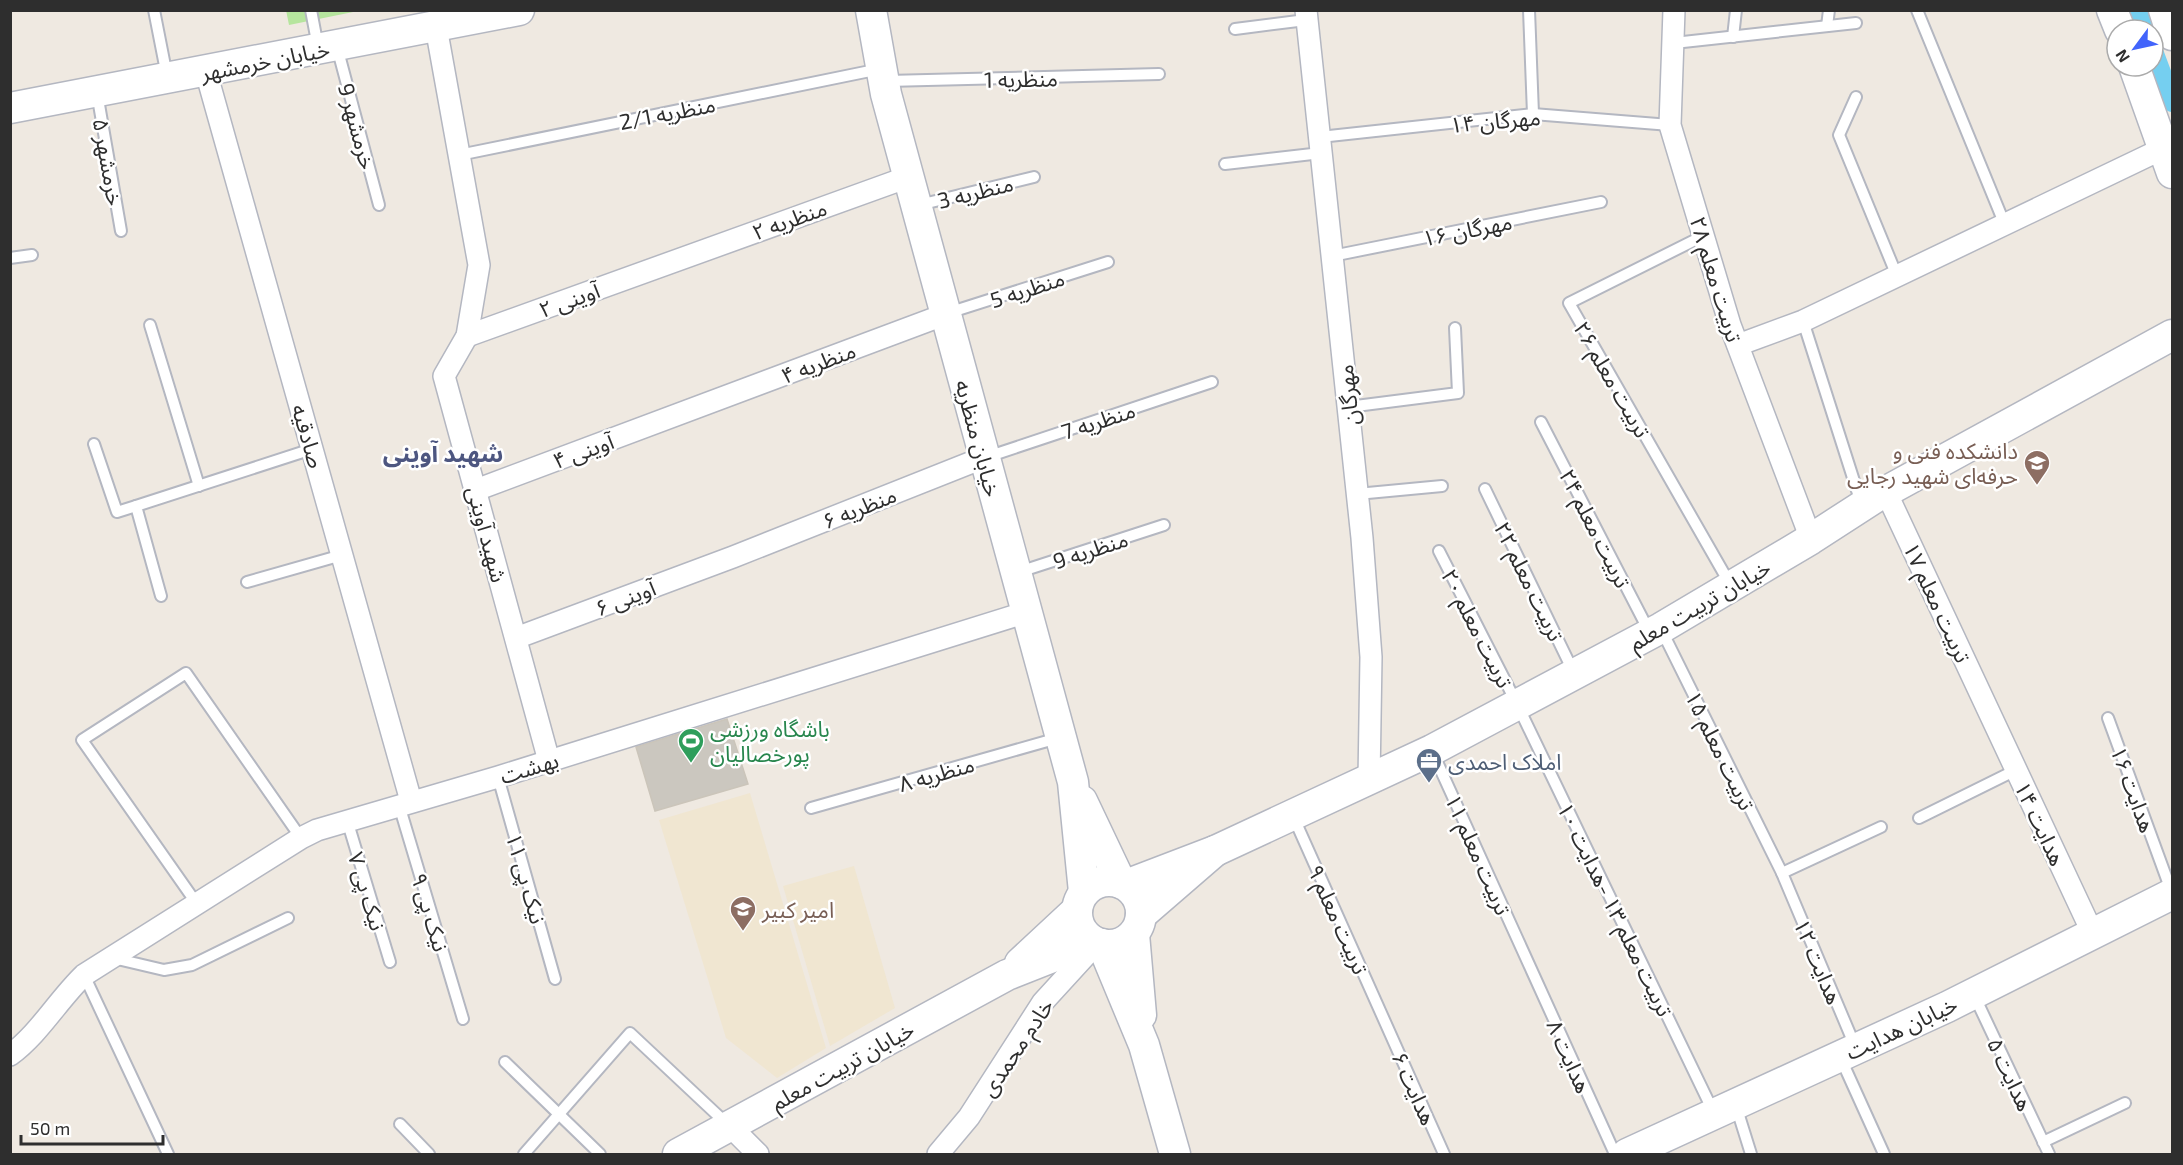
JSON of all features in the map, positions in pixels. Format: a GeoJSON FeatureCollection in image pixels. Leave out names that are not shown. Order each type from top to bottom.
{"type":"FeatureCollection","features":[{"type":"Feature","properties":{"kind":"main road","name":"خیابان خرمشهر"},"geometry":{"type":"LineString","coordinates":[[10,108],[519,10]]}},
{"type":"Feature","properties":{"kind":"main road"},"geometry":{"type":"LineString","coordinates":[[848,10],[881,82]]}},
{"type":"Feature","properties":{"kind":"main road"},"geometry":{"type":"LineString","coordinates":[[871,10],[881,82]]}},
{"type":"Feature","properties":{"kind":"main road"},"geometry":{"type":"LineString","coordinates":[[2164,10],[2172,35]]}},
{"type":"Feature","properties":{"kind":"main road"},"geometry":{"type":"LineString","coordinates":[[2139,78],[2170,158]]}},
{"type":"Feature","properties":{"kind":"main road","name":"خیابان منظریه"},"geometry":{"type":"LineString","coordinates":[[881,82],[1073,782]]}},
{"type":"Feature","properties":{"kind":"main road","name":"خیابان تربیت معلم"},"geometry":{"type":"LineString","coordinates":[[1215,851],[1432,750],[1655,631],[1874,499],[2172,335]]}},
{"type":"Feature","properties":{"kind":"main road"},"geometry":{"type":"LineString","coordinates":[[1073,782],[1124,884],[1137,896],[1144,1045]]}},
{"type":"Feature","properties":{"kind":"main road"},"geometry":{"type":"LineString","coordinates":[[1073,782],[1080,901],[1077,920],[1082,930],[1098,943],[1144,1045],[1175,1155]]}},
{"type":"Feature","properties":{"kind":"main road"},"geometry":{"type":"LineString","coordinates":[[1007,975],[1101,881],[1124,884],[1215,851]]}},
{"type":"Feature","properties":{"kind":"main road"},"geometry":{"type":"LineString","coordinates":[[1007,975],[1098,943],[1117,944],[1215,851]]}},
{"type":"Feature","properties":{"kind":"main road","name":"خیابان هدایت"},"geometry":{"type":"LineString","coordinates":[[1627,1155],[1973,993],[2172,894]]}},
{"type":"Feature","properties":{"kind":"main road","name":"خیابان تربیت معلم"},"geometry":{"type":"LineString","coordinates":[[678,1155],[1007,975]]}},
{"type":"Feature","properties":{"kind":"street","name":"تربیت معلم ۲۸"},"geometry":{"type":"LineString","coordinates":[[1674,10],[1670,125],[1730,325],[1811,539]]}},
{"type":"Feature","properties":{"kind":"street","name":"مهرگان"},"geometry":{"type":"LineString","coordinates":[[1306,15],[1357,494],[1371,657],[1370,780]]}},
{"type":"Feature","properties":{"kind":"street","name":"شهید آوینی"},"geometry":{"type":"LineString","coordinates":[[436,27],[479,265],[467,336],[444,375],[549,761]]}},
{"type":"Feature","properties":{"kind":"street","name":"صادقیه"},"geometry":{"type":"LineString","coordinates":[[206,72],[342,555],[405,803]]}},
{"type":"Feature","properties":{"kind":"street"},"geometry":{"type":"LineString","coordinates":[[1738,345],[1803,321],[2005,225],[2170,158]]}},
{"type":"Feature","properties":{"kind":"street","name":"منظریه ۲"},"geometry":{"type":"LineString","coordinates":[[670,262],[908,177]]}},
{"type":"Feature","properties":{"kind":"street","name":"آوینی ۲"},"geometry":{"type":"LineString","coordinates":[[467,336],[670,262]]}},
{"type":"Feature","properties":{"kind":"street","name":"منظریه ۴"},"geometry":{"type":"LineString","coordinates":[[690,411],[946,314]]}},
{"type":"Feature","properties":{"kind":"street","name":"آوینی ۴"},"geometry":{"type":"LineString","coordinates":[[476,490],[690,411]]}},
{"type":"Feature","properties":{"kind":"street","name":"منظریه ۶"},"geometry":{"type":"LineString","coordinates":[[733,556],[985,457]]}},
{"type":"Feature","properties":{"kind":"street","name":"تربیت معلم ۱۷"},"geometry":{"type":"LineString","coordinates":[[1874,499],[1989,712]]}},
{"type":"Feature","properties":{"kind":"street","name":"آوینی ۶"},"geometry":{"type":"LineString","coordinates":[[516,638],[733,556]]}},
{"type":"Feature","properties":{"kind":"street","name":"بهشت"},"geometry":{"type":"LineString","coordinates":[[10,1055],[23,1046],[66,993],[84,975],[317,830],[498,777],[1027,612]]}},
{"type":"Feature","properties":{"kind":"street","name":"هدایت ۱۴"},"geometry":{"type":"LineString","coordinates":[[1989,712],[2093,934]]}},
{"type":"Feature","properties":{"kind":"street","name":"خادم محمدی"},"geometry":{"type":"LineString","coordinates":[[938,1155],[969,1117],[1043,1002],[1098,943]]}},
{"type":"Feature","properties":{"kind":"street"},"geometry":{"type":"LineString","coordinates":[[730,1126],[758,1155]]}},
{"type":"Feature","properties":{"kind":"lane"},"geometry":{"type":"LineString","coordinates":[[154,10],[167,79]]}},
{"type":"Feature","properties":{"kind":"lane","name":"خرمشهر 9"},"geometry":{"type":"LineString","coordinates":[[311,10],[327,48],[380,205]]}},
{"type":"Feature","properties":{"kind":"lane"},"geometry":{"type":"LineString","coordinates":[[1529,10],[1533,114]]}},
{"type":"Feature","properties":{"kind":"lane"},"geometry":{"type":"LineString","coordinates":[[1733,37],[1736,10]]}},
{"type":"Feature","properties":{"kind":"lane"},"geometry":{"type":"LineString","coordinates":[[1827,26],[1829,10]]}},
{"type":"Feature","properties":{"kind":"lane"},"geometry":{"type":"LineString","coordinates":[[1917,10],[2005,225]]}},
{"type":"Feature","properties":{"kind":"lane"},"geometry":{"type":"LineString","coordinates":[[1235,29],[1306,15]]}},
{"type":"Feature","properties":{"kind":"lane"},"geometry":{"type":"LineString","coordinates":[[1674,43],[1856,23]]}},
{"type":"Feature","properties":{"kind":"lane","name":"منظریه 1"},"geometry":{"type":"LineString","coordinates":[[881,82],[1159,74]]}},
{"type":"Feature","properties":{"kind":"lane","name":"منظریه 2/1"},"geometry":{"type":"LineString","coordinates":[[459,155],[881,82]]}},
{"type":"Feature","properties":{"kind":"lane","name":"خرمشهر ۵"},"geometry":{"type":"LineString","coordinates":[[96,92],[121,231]]}},
{"type":"Feature","properties":{"kind":"lane"},"geometry":{"type":"LineString","coordinates":[[1856,97],[1839,135],[1898,276]]}},
{"type":"Feature","properties":{"kind":"lane","name":"مهرگان ۱۴"},"geometry":{"type":"LineString","coordinates":[[1225,164],[1321,145],[1533,114],[1670,125]]}},
{"type":"Feature","properties":{"kind":"lane","name":"منظریه 3"},"geometry":{"type":"LineString","coordinates":[[916,206],[1034,177]]}},
{"type":"Feature","properties":{"kind":"lane","name":"مهرگان ۱۶"},"geometry":{"type":"LineString","coordinates":[[1332,256],[1601,202]]}},
{"type":"Feature","properties":{"kind":"lane","name":"تربیت معلم ۲۶"},"geometry":{"type":"LineString","coordinates":[[1703,236],[1569,303],[1731,586]]}},
{"type":"Feature","properties":{"kind":"lane"},"geometry":{"type":"LineString","coordinates":[[10,258],[32,255]]}},
{"type":"Feature","properties":{"kind":"lane","name":"منظریه 5"},"geometry":{"type":"LineString","coordinates":[[946,314],[1108,262]]}},
{"type":"Feature","properties":{"kind":"lane"},"geometry":{"type":"LineString","coordinates":[[1803,321],[1874,499]]}},
{"type":"Feature","properties":{"kind":"lane"},"geometry":{"type":"LineString","coordinates":[[150,325],[199,486]]}},
{"type":"Feature","properties":{"kind":"lane"},"geometry":{"type":"LineString","coordinates":[[1348,407],[1458,393],[1455,328]]}},
{"type":"Feature","properties":{"kind":"lane","name":"منظریه 7"},"geometry":{"type":"LineString","coordinates":[[985,457],[1212,382]]}},
{"type":"Feature","properties":{"kind":"lane","name":"تربیت معلم ۲۴"},"geometry":{"type":"LineString","coordinates":[[1541,422],[1655,631]]}},
{"type":"Feature","properties":{"kind":"lane"},"geometry":{"type":"LineString","coordinates":[[94,444],[117,512],[312,450]]}},
{"type":"Feature","properties":{"kind":"lane"},"geometry":{"type":"LineString","coordinates":[[1357,494],[1443,486]]}},
{"type":"Feature","properties":{"kind":"lane","name":"تربیت معلم ۲۲"},"geometry":{"type":"LineString","coordinates":[[1485,489],[1575,674]]}},
{"type":"Feature","properties":{"kind":"lane"},"geometry":{"type":"LineString","coordinates":[[135,506],[161,596]]}},
{"type":"Feature","properties":{"kind":"lane","name":"منظریه 9"},"geometry":{"type":"LineString","coordinates":[[1016,573],[1164,525]]}},
{"type":"Feature","properties":{"kind":"lane","name":"تربیت معلم ۲۰"},"geometry":{"type":"LineString","coordinates":[[1439,551],[1517,704]]}},
{"type":"Feature","properties":{"kind":"lane"},"geometry":{"type":"LineString","coordinates":[[247,582],[342,555]]}},
{"type":"Feature","properties":{"kind":"lane","name":"تربیت معلم ۱۵"},"geometry":{"type":"LineString","coordinates":[[1655,631],[1782,873]]}},
{"type":"Feature","properties":{"kind":"lane"},"geometry":{"type":"LineString","coordinates":[[196,904],[82,740],[186,672],[301,838]]}},
{"type":"Feature","properties":{"kind":"lane","name":"تربیت معلم ۱۳ -هدایت ۱۰"},"geometry":{"type":"LineString","coordinates":[[1517,704],[1725,1109],[1751,1155]]}},
{"type":"Feature","properties":{"kind":"lane","name":"هدایت ۱۶"},"geometry":{"type":"LineString","coordinates":[[2108,718],[2172,894]]}},
{"type":"Feature","properties":{"kind":"lane","name":"منظریه ۸"},"geometry":{"type":"LineString","coordinates":[[811,808],[1061,738]]}},
{"type":"Feature","properties":{"kind":"lane","name":"تربیت معلم ۱۱"},"geometry":{"type":"LineString","coordinates":[[1432,750],[1526,957]]}},
{"type":"Feature","properties":{"kind":"lane"},"geometry":{"type":"LineString","coordinates":[[1919,818],[2016,770]]}},
{"type":"Feature","properties":{"kind":"lane","name":"نیک پی ۱۱"},"geometry":{"type":"LineString","coordinates":[[498,777],[555,979]]}},
{"type":"Feature","properties":{"kind":"lane","name":"نیک پی ۹"},"geometry":{"type":"LineString","coordinates":[[405,803],[463,1019]]}},
{"type":"Feature","properties":{"kind":"lane","name":"تربیت معلم ۹"},"geometry":{"type":"LineString","coordinates":[[1293,816],[1385,1022]]}},
{"type":"Feature","properties":{"kind":"lane","name":"نیک پی ۷"},"geometry":{"type":"LineString","coordinates":[[347,820],[390,962]]}},
{"type":"Feature","properties":{"kind":"lane"},"geometry":{"type":"LineString","coordinates":[[1782,873],[1881,826]]}},
{"type":"Feature","properties":{"kind":"lane","name":"هدایت ۱۲"},"geometry":{"type":"LineString","coordinates":[[1782,873],[1884,1155]]}},
{"type":"Feature","properties":{"kind":"lane"},"geometry":{"type":"LineString","coordinates":[[110,958],[164,970],[192,965],[288,918]]}},
{"type":"Feature","properties":{"kind":"lane","name":"هدایت ۸"},"geometry":{"type":"LineString","coordinates":[[1526,957],[1615,1155]]}},
{"type":"Feature","properties":{"kind":"lane"},"geometry":{"type":"LineString","coordinates":[[84,975],[168,1155]]}},
{"type":"Feature","properties":{"kind":"lane","name":"هدایت ۵"},"geometry":{"type":"LineString","coordinates":[[1973,993],[2049,1155]]}},
{"type":"Feature","properties":{"kind":"lane","name":"هدایت ۶"},"geometry":{"type":"LineString","coordinates":[[1385,1022],[1444,1155]]}},
{"type":"Feature","properties":{"kind":"lane"},"geometry":{"type":"LineString","coordinates":[[524,1155],[558,1113],[630,1033],[730,1126]]}},
{"type":"Feature","properties":{"kind":"lane"},"geometry":{"type":"LineString","coordinates":[[505,1062],[600,1155]]}},
{"type":"Feature","properties":{"kind":"lane"},"geometry":{"type":"LineString","coordinates":[[2043,1142],[2125,1102]]}},
{"type":"Feature","properties":{"kind":"lane"},"geometry":{"type":"LineString","coordinates":[[400,1124],[429,1155]]}},
{"type":"Feature","properties":{"kind":"shaded area","name":"امیر کبیر"},"geometry":{"type":"Polygon","coordinates":[[[750,793],[826,1048],[777,1078],[726,1038],[659,820],[750,793]]]}},
{"type":"Feature","properties":{"kind":"shaded area"},"geometry":{"type":"Polygon","coordinates":[[[854,866],[895,1008],[830,1046],[783,886],[854,866]]]}},
{"type":"Feature","properties":{"kind":"green space"},"geometry":{"type":"Polygon","coordinates":[[[286,10],[358,11],[289,25],[286,10]]]}},
{"type":"Feature","properties":{"kind":"building","name":"باشگاه ورزشی پورخصالیان"},"geometry":{"type":"Polygon","coordinates":[[[727,719],[748,784],[655,811],[636,747],[727,719]]]}},
{"type":"Feature","properties":{"kind":"waterway"},"geometry":{"type":"LineString","coordinates":[[2138,10],[2141,18]]}},
{"type":"Feature","properties":{"kind":"waterway"},"geometry":{"type":"LineString","coordinates":[[2163,78],[2172,102]]}},
{"type":"Feature","properties":{"kind":"place","name":"دانشکده فنی و حرفه‌ای شهید رجایی"},"geometry":{"type":"Point","coordinates":[2037,486]}},
{"type":"Feature","properties":{"kind":"place","name":"باشگاه ورزشی پورخصالیان"},"geometry":{"type":"Point","coordinates":[691,764]}},
{"type":"Feature","properties":{"kind":"place","name":"املاک احمدی"},"geometry":{"type":"Point","coordinates":[1429,784]}},
{"type":"Feature","properties":{"kind":"place","name":"امیر کبیر"},"geometry":{"type":"Point","coordinates":[743,932]}},
{"type":"Feature","properties":{"kind":"district","name":"شهید آوینی"},"geometry":{"type":"Point","coordinates":[443,452]}}]}
